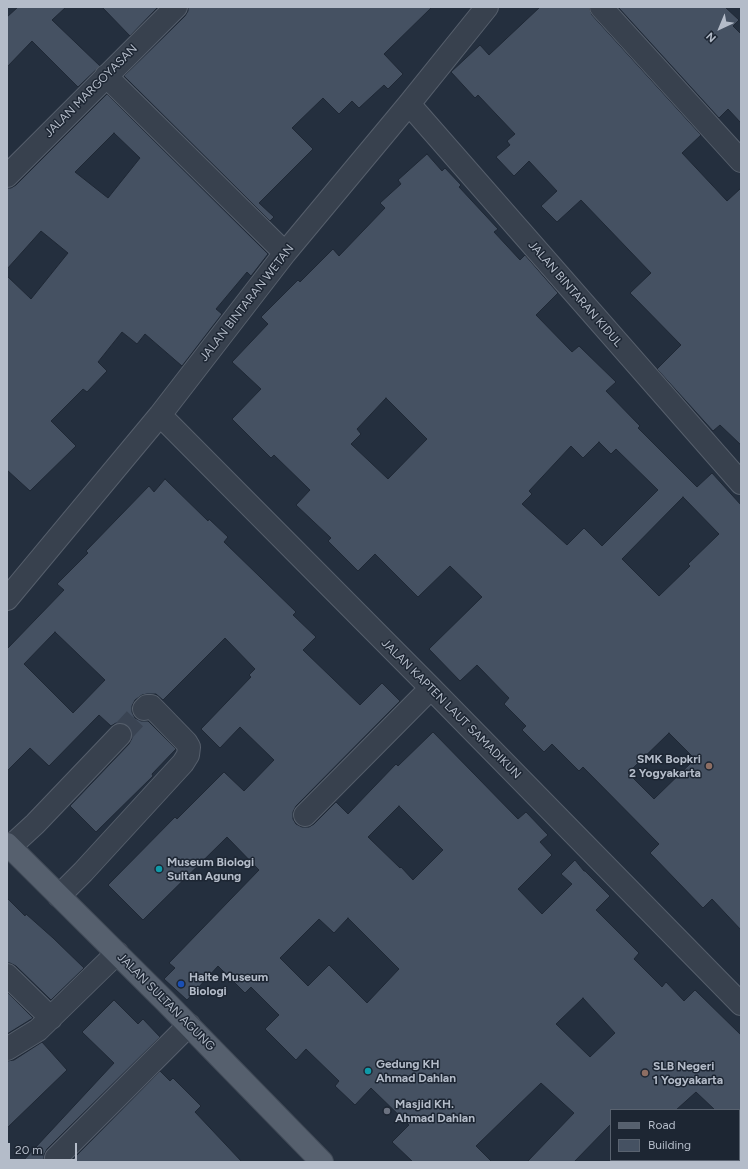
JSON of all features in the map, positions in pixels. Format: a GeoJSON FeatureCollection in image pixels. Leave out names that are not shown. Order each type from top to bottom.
{"type":"FeatureCollection","features":[{"type":"Feature","properties":{"kind":"main road","name":"JALAN SULTAN AGUNG"},"geometry":{"type":"LineString","coordinates":[[8,846],[189,1025],[322,1162]]}},
{"type":"Feature","properties":{"kind":"street","name":"JALAN MARGOYASAN"},"geometry":{"type":"LineString","coordinates":[[7,176],[176,7]]}},
{"type":"Feature","properties":{"kind":"street","name":"JALAN BINTARAN WETAN"},"geometry":{"type":"LineString","coordinates":[[7,599],[160,415],[285,253],[410,104],[487,7]]}},
{"type":"Feature","properties":{"kind":"street"},"geometry":{"type":"LineString","coordinates":[[602,7],[741,161]]}},
{"type":"Feature","properties":{"kind":"street"},"geometry":{"type":"LineString","coordinates":[[106,76],[285,253]]}},
{"type":"Feature","properties":{"kind":"street","name":"JALAN BINTARAN KIDUL"},"geometry":{"type":"LineString","coordinates":[[410,104],[741,483]]}},
{"type":"Feature","properties":{"kind":"street","name":"JALAN KAPTEN LAUT SAMADIKUN"},"geometry":{"type":"LineString","coordinates":[[160,415],[431,688],[741,1004]]}},
{"type":"Feature","properties":{"kind":"street"},"geometry":{"type":"LineString","coordinates":[[305,816],[431,688]]}},
{"type":"Feature","properties":{"kind":"street"},"geometry":{"type":"LineString","coordinates":[[59,896],[183,763],[188,755],[189,747],[186,742],[151,706],[147,706],[144,709]]}},
{"type":"Feature","properties":{"kind":"street"},"geometry":{"type":"LineString","coordinates":[[8,846],[35,824],[120,735]]}},
{"type":"Feature","properties":{"kind":"street"},"geometry":{"type":"LineString","coordinates":[[7,1049],[38,1030],[117,953]]}},
{"type":"Feature","properties":{"kind":"street"},"geometry":{"type":"LineString","coordinates":[[7,975],[51,1018]]}},
{"type":"Feature","properties":{"kind":"street"},"geometry":{"type":"LineString","coordinates":[[56,1158],[189,1025]]}},
{"type":"Feature","properties":{"kind":"building"},"geometry":{"type":"Polygon","coordinates":[[[18,7],[66,7],[52,20],[100,66],[78,87],[32,41],[7,67],[7,17],[18,7]]]}},
{"type":"Feature","properties":{"kind":"building"},"geometry":{"type":"Polygon","coordinates":[[[102,7],[158,7],[130,36],[102,7]]]}},
{"type":"Feature","properties":{"kind":"building"},"geometry":{"type":"Polygon","coordinates":[[[188,7],[432,7],[384,54],[403,74],[388,89],[384,85],[359,108],[352,101],[339,114],[323,98],[292,128],[313,149],[259,203],[274,217],[270,221],[124,76],[185,16],[188,11],[188,7]]]}},
{"type":"Feature","properties":{"kind":"building"},"geometry":{"type":"Polygon","coordinates":[[[540,7],[589,7],[592,15],[701,135],[682,153],[727,201],[741,188],[741,445],[720,425],[713,431],[657,369],[681,345],[630,293],[651,273],[581,200],[557,222],[541,206],[557,191],[529,161],[514,176],[496,157],[510,145],[507,141],[515,134],[478,95],[475,98],[451,72],[480,45],[489,55],[540,7]]]}},
{"type":"Feature","properties":{"kind":"building"},"geometry":{"type":"Polygon","coordinates":[[[618,7],[725,7],[739,20],[733,26],[741,34],[741,123],[728,109],[719,118],[618,7]]]}},
{"type":"Feature","properties":{"kind":"building"},"geometry":{"type":"Polygon","coordinates":[[[107,94],[268,254],[251,276],[247,272],[216,309],[222,314],[182,366],[145,334],[137,344],[122,332],[98,362],[107,371],[87,392],[83,389],[51,421],[76,446],[30,491],[7,470],[7,276],[31,299],[68,253],[41,231],[7,269],[7,188],[11,188],[16,185],[107,94]],[[114,133],[75,172],[108,198],[140,158],[114,133]]]}},
{"type":"Feature","properties":{"kind":"building"},"geometry":{"type":"Polygon","coordinates":[[[427,154],[442,171],[445,168],[461,185],[459,187],[498,229],[494,232],[520,260],[525,255],[558,293],[536,315],[572,352],[579,346],[616,382],[606,391],[640,426],[638,428],[697,487],[712,473],[741,505],[741,930],[712,899],[703,908],[650,853],[659,844],[583,767],[579,771],[552,744],[544,752],[522,730],[526,726],[504,704],[509,698],[477,665],[460,681],[429,649],[482,597],[450,566],[418,597],[375,554],[358,571],[328,541],[331,538],[296,505],[310,490],[274,455],[271,458],[232,419],[261,389],[232,362],[268,324],[261,317],[298,280],[300,282],[333,249],[339,256],[385,208],[380,203],[401,184],[398,180],[427,154]],[[386,398],[357,429],[361,434],[351,444],[388,479],[427,439],[386,398]],[[599,442],[583,458],[571,446],[529,491],[532,494],[522,504],[567,545],[584,528],[602,546],[658,490],[616,449],[611,454],[599,442]],[[683,497],[622,559],[659,596],[690,566],[688,564],[719,534],[683,497]],[[669,733],[628,773],[654,799],[695,759],[669,733]]]}},
{"type":"Feature","properties":{"kind":"building"},"geometry":{"type":"Polygon","coordinates":[[[165,479],[208,521],[209,519],[228,537],[224,542],[296,612],[293,615],[316,637],[303,650],[360,705],[382,683],[400,701],[296,806],[293,812],[293,819],[296,824],[302,827],[309,827],[336,802],[348,814],[396,764],[398,766],[433,732],[518,819],[526,812],[548,835],[540,842],[552,855],[518,889],[542,914],[572,884],[561,874],[575,860],[584,871],[610,896],[596,910],[639,953],[634,959],[662,987],[666,982],[684,1001],[695,990],[741,1035],[741,1110],[714,1109],[696,1092],[677,1109],[610,1109],[610,1125],[574,1162],[527,1162],[574,1113],[541,1083],[476,1146],[492,1162],[413,1162],[392,1142],[409,1125],[371,1088],[355,1105],[335,1086],[339,1081],[306,1049],[296,1060],[265,1029],[279,1015],[251,987],[245,993],[218,966],[187,1000],[164,979],[175,968],[169,963],[259,870],[227,837],[143,920],[108,885],[175,817],[177,819],[224,772],[244,791],[274,760],[240,727],[220,748],[201,729],[251,677],[249,675],[255,669],[225,638],[163,700],[156,694],[147,694],[142,695],[135,700],[132,706],[132,712],[135,718],[141,721],[148,721],[176,749],[152,774],[153,776],[96,832],[70,806],[129,744],[132,738],[132,731],[128,726],[123,723],[116,723],[111,726],[99,715],[49,766],[30,748],[7,771],[7,648],[64,590],[57,584],[88,553],[86,551],[149,486],[154,492],[165,479]],[[55,632],[24,664],[73,713],[105,680],[55,632]],[[399,806],[368,837],[413,880],[443,850],[399,806]],[[348,918],[334,933],[319,919],[280,958],[308,986],[329,965],[367,1003],[399,969],[348,918]],[[583,998],[556,1024],[590,1057],[615,1033],[583,998]]]}},
{"type":"Feature","properties":{"kind":"building"},"geometry":{"type":"Polygon","coordinates":[[[7,898],[25,916],[26,914],[53,938],[84,968],[51,1000],[16,966],[7,963],[7,898]]]}},
{"type":"Feature","properties":{"kind":"building"},"geometry":{"type":"Polygon","coordinates":[[[7,992],[33,1018],[7,1034],[7,992]]]}},
{"type":"Feature","properties":{"kind":"building"},"geometry":{"type":"Polygon","coordinates":[[[114,1000],[138,1024],[143,1019],[160,1037],[47,1149],[44,1155],[44,1162],[22,1162],[114,1063],[82,1032],[114,1000]]]}},
{"type":"Feature","properties":{"kind":"building"},"geometry":{"type":"Polygon","coordinates":[[[42,1042],[67,1070],[7,1128],[7,1061],[14,1060],[42,1042]]]}},
{"type":"Feature","properties":{"kind":"building"},"geometry":{"type":"Polygon","coordinates":[[[160,1071],[170,1081],[173,1078],[201,1106],[195,1112],[242,1162],[70,1162],[160,1071]]]}},
{"type":"Feature","properties":{"kind":"tunnel"},"geometry":{"type":"LineString","coordinates":[[120,735],[144,709]]}},
{"type":"Feature","properties":{"kind":"place","name":"SMK Bopkri 2 Yogyakarta"},"geometry":{"type":"Point","coordinates":[709,766]}},
{"type":"Feature","properties":{"kind":"place","name":"Museum Biologi Sultan Agung"},"geometry":{"type":"Point","coordinates":[159,869]}},
{"type":"Feature","properties":{"kind":"place","name":"Halte Museum Biologi"},"geometry":{"type":"Point","coordinates":[181,984]}},
{"type":"Feature","properties":{"kind":"place","name":"Gedung KH Ahmad Dahlan"},"geometry":{"type":"Point","coordinates":[368,1071]}},
{"type":"Feature","properties":{"kind":"place","name":"SLB Negeri 1 Yogyakarta"},"geometry":{"type":"Point","coordinates":[645,1073]}},
{"type":"Feature","properties":{"kind":"place","name":"Masjid KH. Ahmad Dahlan"},"geometry":{"type":"Point","coordinates":[387,1111]}}]}
